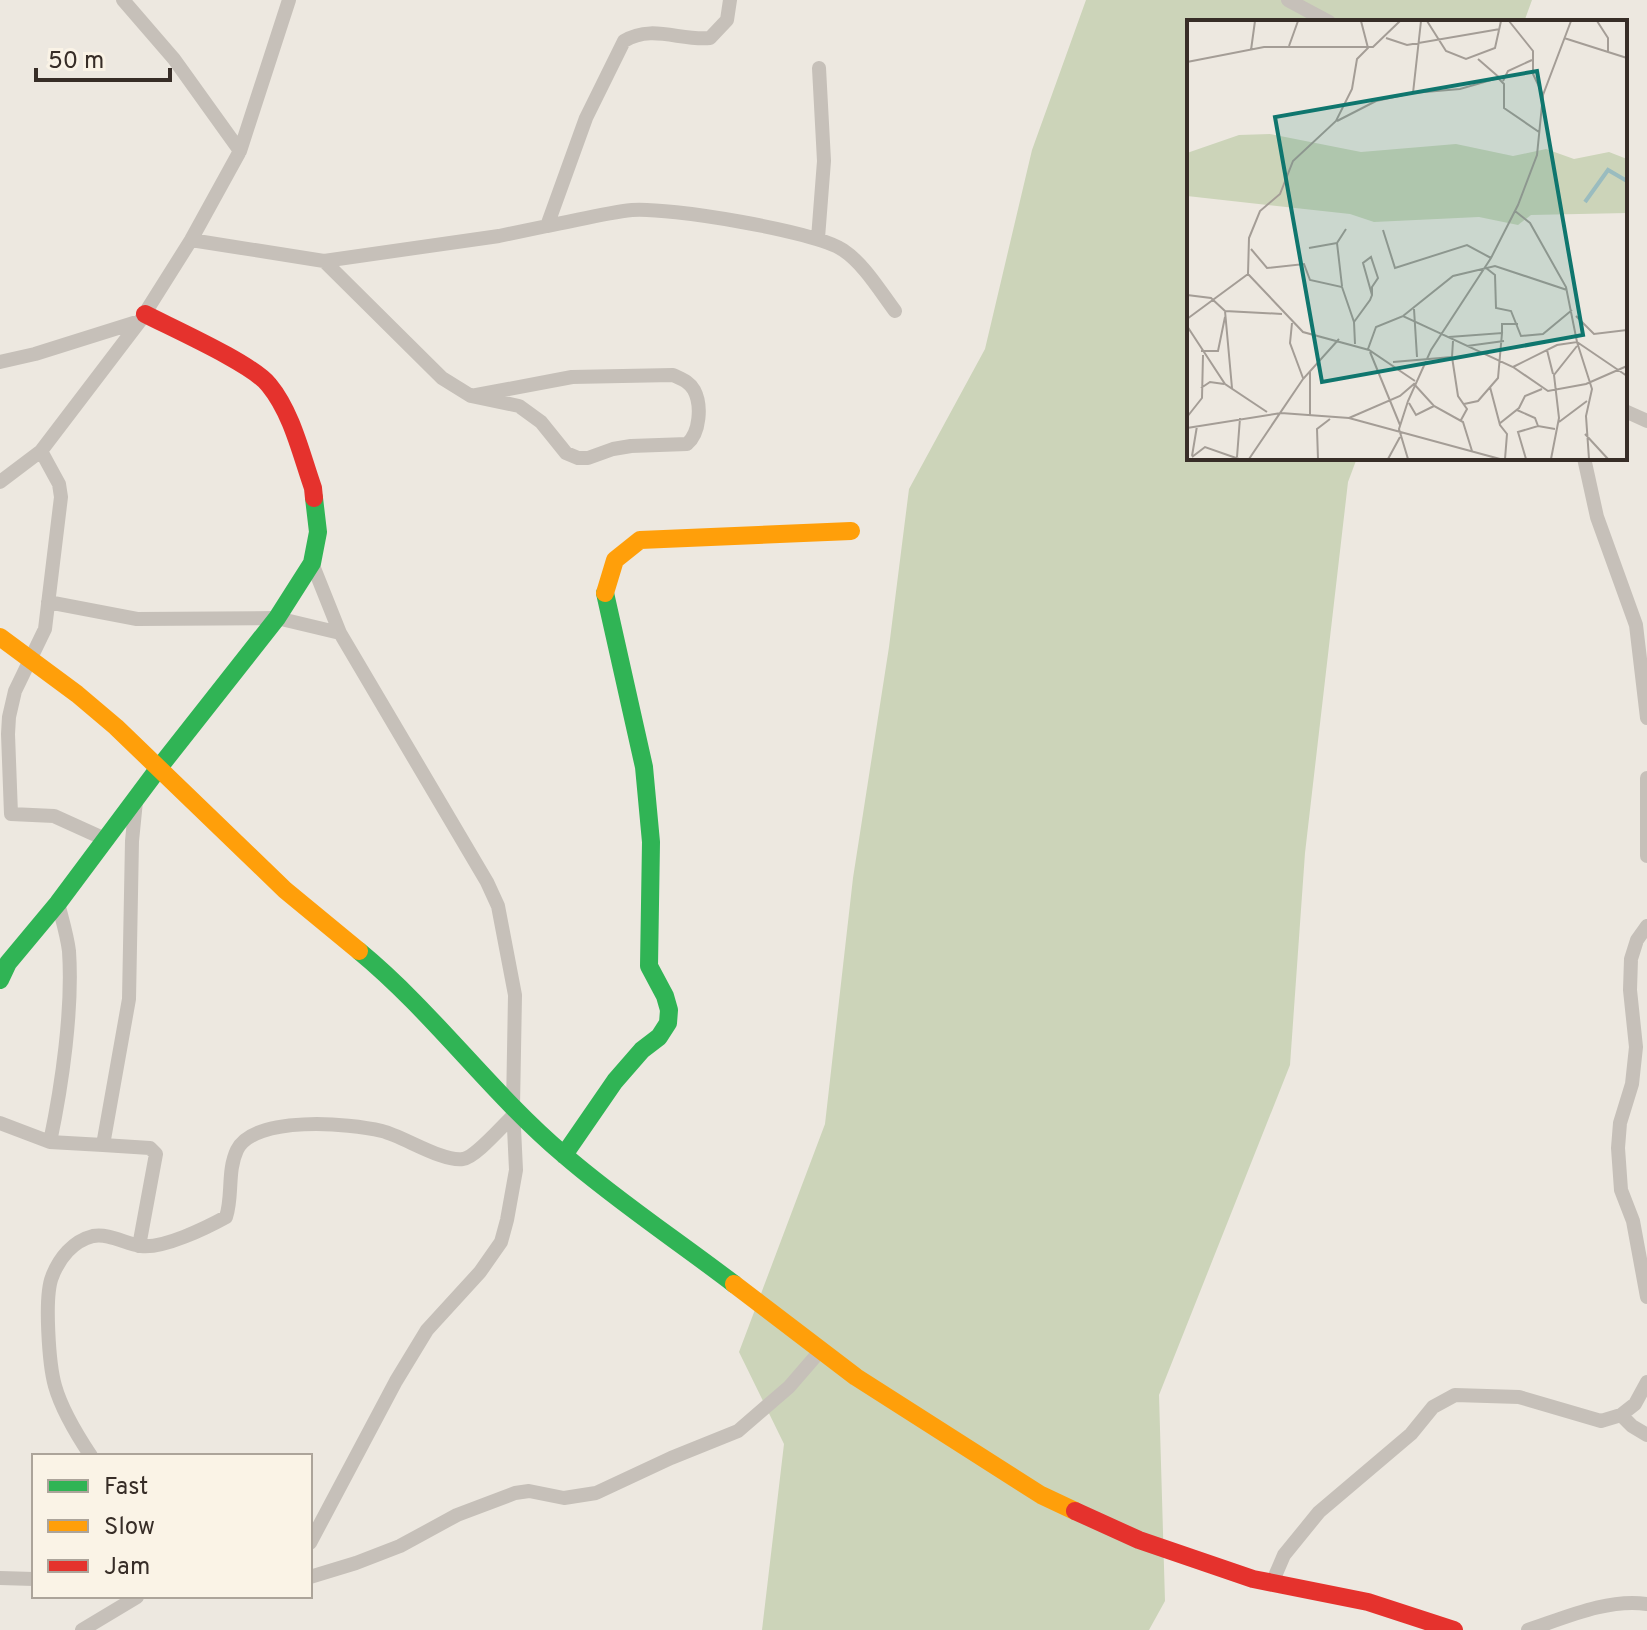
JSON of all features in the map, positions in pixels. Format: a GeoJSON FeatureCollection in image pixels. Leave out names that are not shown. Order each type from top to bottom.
{"type":"FeatureCollection","features":[{"type":"Feature","properties":{"kind":"street"},"geometry":{"type":"LineString","coordinates":[[123,0],[174,59],[240,151]]}},
{"type":"Feature","properties":{"kind":"street"},"geometry":{"type":"LineString","coordinates":[[0,482],[41,451],[142,318],[191,240],[240,151],[289,0]]}},
{"type":"Feature","properties":{"kind":"street"},"geometry":{"type":"LineString","coordinates":[[547,226],[586,118],[624,41],[636,33],[653,32],[697,40],[710,38],[727,20],[730,0]]}},
{"type":"Feature","properties":{"kind":"street"},"geometry":{"type":"LineString","coordinates":[[1288,0],[1325,20]]}},
{"type":"Feature","properties":{"kind":"street"},"geometry":{"type":"LineString","coordinates":[[818,238],[824,161],[819,68]]}},
{"type":"Feature","properties":{"kind":"street"},"geometry":{"type":"LineString","coordinates":[[191,240],[324,261],[499,236],[633,210],[667,210],[818,238],[843,250],[855,260],[895,311]]}},
{"type":"Feature","properties":{"kind":"street"},"geometry":{"type":"LineString","coordinates":[[324,261],[442,378],[471,396],[519,406],[541,422],[566,453],[578,458],[631,446],[687,444],[697,430],[694,390],[685,380],[673,375],[572,377],[471,396]]}},
{"type":"Feature","properties":{"kind":"street"},"geometry":{"type":"LineString","coordinates":[[0,362],[35,354],[142,318],[253,371],[269,384],[290,423],[313,488],[318,532],[312,563],[277,618],[58,903],[8,963],[0,980]]}},
{"type":"Feature","properties":{"kind":"street"},"geometry":{"type":"LineString","coordinates":[[1627,412],[1647,421]]}},
{"type":"Feature","properties":{"kind":"street"},"geometry":{"type":"LineString","coordinates":[[41,451],[59,484],[61,497],[45,629],[15,691],[9,717],[6,815],[54,816],[107,840]]}},
{"type":"Feature","properties":{"kind":"street"},"geometry":{"type":"LineString","coordinates":[[1584,460],[1597,517],[1636,625],[1647,718]]}},
{"type":"Feature","properties":{"kind":"street"},"geometry":{"type":"LineString","coordinates":[[564,1155],[615,1081],[642,1050],[659,1037],[668,1023],[669,1010],[649,966],[651,842],[645,782],[605,591],[609,567],[621,550],[640,540],[851,531]]}},
{"type":"Feature","properties":{"kind":"street"},"geometry":{"type":"LineString","coordinates":[[312,563],[340,633],[487,882],[498,906],[515,995],[516,1170],[501,1242],[480,1272],[427,1330],[396,1381],[312,1539]]}},
{"type":"Feature","properties":{"kind":"street"},"geometry":{"type":"LineString","coordinates":[[48,602],[137,619],[277,618],[340,633]]}},
{"type":"Feature","properties":{"kind":"street"},"geometry":{"type":"LineString","coordinates":[[0,637],[77,694],[285,890],[394,980],[514,1111],[564,1155],[856,1377],[1041,1495],[1139,1540],[1253,1579],[1368,1602],[1454,1630]]}},
{"type":"Feature","properties":{"kind":"street"},"geometry":{"type":"LineString","coordinates":[[1647,778],[1647,856]]}},
{"type":"Feature","properties":{"kind":"street"},"geometry":{"type":"LineString","coordinates":[[103,1145],[129,999],[130,887],[136,801]]}},
{"type":"Feature","properties":{"kind":"street"},"geometry":{"type":"LineString","coordinates":[[50,1142],[61,1077],[70,979],[69,948],[58,903]]}},
{"type":"Feature","properties":{"kind":"street"},"geometry":{"type":"LineString","coordinates":[[1647,926],[1637,940],[1631,959],[1630,990],[1636,1047],[1632,1084],[1620,1123],[1618,1148],[1621,1190],[1638,1242],[1647,1297]]}},
{"type":"Feature","properties":{"kind":"street"},"geometry":{"type":"LineString","coordinates":[[90,1454],[76,1434],[55,1386],[49,1351],[50,1279],[63,1255],[77,1242],[96,1236],[154,1247],[226,1217],[236,1151],[244,1140],[261,1130],[337,1124],[384,1131],[424,1148],[466,1159],[514,1111]]}},
{"type":"Feature","properties":{"kind":"street"},"geometry":{"type":"LineString","coordinates":[[0,1123],[50,1142],[150,1148],[156,1154],[139,1246]]}},
{"type":"Feature","properties":{"kind":"street"},"geometry":{"type":"LineString","coordinates":[[312,1576],[400,1546],[457,1515],[515,1493],[529,1491],[564,1498],[596,1493],[738,1431],[789,1387],[821,1350]]}},
{"type":"Feature","properties":{"kind":"street"},"geometry":{"type":"LineString","coordinates":[[1272,1583],[1284,1555],[1319,1512],[1411,1434],[1433,1407],[1455,1395],[1519,1397],[1601,1421],[1641,1404],[1647,1382]]}},
{"type":"Feature","properties":{"kind":"street"},"geometry":{"type":"LineString","coordinates":[[1621,1415],[1647,1435]]}},
{"type":"Feature","properties":{"kind":"street"},"geometry":{"type":"LineString","coordinates":[[0,1578],[32,1579]]}},
{"type":"Feature","properties":{"kind":"street"},"geometry":{"type":"LineString","coordinates":[[82,1630],[136,1598]]}},
{"type":"Feature","properties":{"kind":"street"},"geometry":{"type":"LineString","coordinates":[[1528,1630],[1585,1611],[1634,1602],[1647,1604]]}},
{"type":"Feature","properties":{"kind":"green space"},"geometry":{"type":"Polygon","coordinates":[[[1086,0],[1532,0],[1525,20],[1187,20],[1187,460],[1356,460],[1348,482],[1305,853],[1290,1065],[1159,1395],[1165,1601],[1149,1630],[762,1630],[784,1444],[739,1352],[825,1124],[853,878],[889,647],[909,489],[985,349],[1032,150],[1086,0]]]}},
{"type":"Feature","properties":{"kind":"traffic: fast"},"geometry":{"type":"LineString","coordinates":[[0,980],[8,963],[58,903],[277,618],[312,563],[318,532],[314,498]]}},
{"type":"Feature","properties":{"kind":"traffic: fast"},"geometry":{"type":"LineString","coordinates":[[564,1155],[615,1081],[642,1050],[659,1037],[668,1023],[669,1010],[649,966],[651,842],[644,767],[605,593]]}},
{"type":"Feature","properties":{"kind":"traffic: fast"},"geometry":{"type":"LineString","coordinates":[[359,951],[412,1000],[511,1105],[563,1154],[734,1284]]}},
{"type":"Feature","properties":{"kind":"traffic: slow"},"geometry":{"type":"LineString","coordinates":[[605,593],[615,560],[640,540],[851,531]]}},
{"type":"Feature","properties":{"kind":"traffic: slow"},"geometry":{"type":"LineString","coordinates":[[0,637],[116,727],[285,890],[359,951]]}},
{"type":"Feature","properties":{"kind":"traffic: slow"},"geometry":{"type":"LineString","coordinates":[[734,1284],[856,1377],[1041,1495],[1075,1511]]}},
{"type":"Feature","properties":{"kind":"traffic: jam"},"geometry":{"type":"LineString","coordinates":[[145,314],[230,357],[269,385],[290,421],[314,498]]}},
{"type":"Feature","properties":{"kind":"traffic: jam"},"geometry":{"type":"LineString","coordinates":[[1075,1511],[1139,1540],[1253,1579],[1368,1602],[1454,1630]]}}]}
